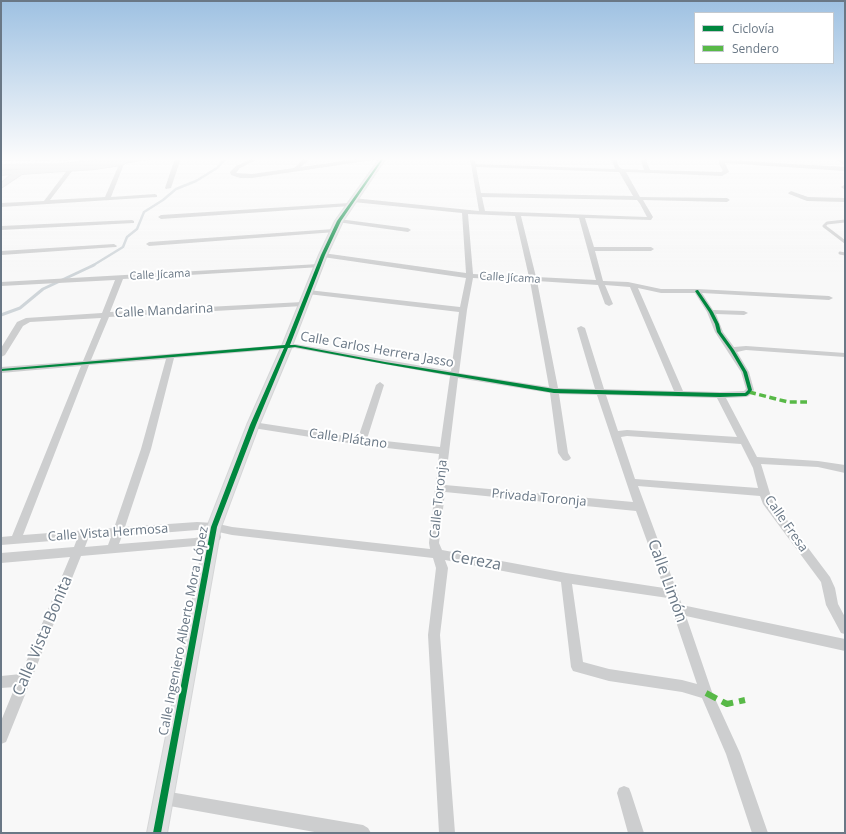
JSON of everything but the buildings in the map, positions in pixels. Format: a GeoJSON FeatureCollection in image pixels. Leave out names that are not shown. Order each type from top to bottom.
{"type":"FeatureCollection","features":[{"type":"Feature","properties":{"kind":"street"},"geometry":{"type":"LineString","coordinates":[[46,202],[50,197]]}},
{"type":"Feature","properties":{"kind":"street"},"geometry":{"type":"LineString","coordinates":[[1,204],[140,197]]}},
{"type":"Feature","properties":{"kind":"street","name":"Calle Ingeniero Alberto Mora López"},"geometry":{"type":"LineString","coordinates":[[157,833],[213,533],[253,425],[287,346],[323,255],[339,221],[355,197]]}},
{"type":"Feature","properties":{"kind":"street"},"geometry":{"type":"LineString","coordinates":[[478,197],[482,213]]}},
{"type":"Feature","properties":{"kind":"street"},"geometry":{"type":"LineString","coordinates":[[515,197],[639,200],[727,200]]}},
{"type":"Feature","properties":{"kind":"street"},"geometry":{"type":"LineString","coordinates":[[161,217],[351,203],[518,215],[649,218],[650,217],[643,203],[637,197]]}},
{"type":"Feature","properties":{"kind":"street"},"geometry":{"type":"LineString","coordinates":[[801,197],[807,199],[845,200]]}},
{"type":"Feature","properties":{"kind":"street","name":"Calle Toronja"},"geometry":{"type":"LineString","coordinates":[[447,833],[434,652],[434,635],[442,568],[434,543],[439,488],[470,276],[465,212]]}},
{"type":"Feature","properties":{"kind":"street"},"geometry":{"type":"LineString","coordinates":[[518,215],[533,280],[554,391],[563,453],[566,458]]}},
{"type":"Feature","properties":{"kind":"street"},"geometry":{"type":"LineString","coordinates":[[582,217],[600,282],[609,304]]}},
{"type":"Feature","properties":{"kind":"street"},"geometry":{"type":"LineString","coordinates":[[339,221],[408,230]]}},
{"type":"Feature","properties":{"kind":"street"},"geometry":{"type":"LineString","coordinates":[[1,228],[132,222]]}},
{"type":"Feature","properties":{"kind":"street"},"geometry":{"type":"LineString","coordinates":[[149,244],[334,231]]}},
{"type":"Feature","properties":{"kind":"street"},"geometry":{"type":"LineString","coordinates":[[1,253],[114,246]]}},
{"type":"Feature","properties":{"kind":"street"},"geometry":{"type":"LineString","coordinates":[[592,249],[651,249]]}},
{"type":"Feature","properties":{"kind":"street","name":"Calle Jícama"},"geometry":{"type":"LineString","coordinates":[[323,255],[470,276],[600,282],[633,285],[661,291],[697,291],[829,298]]}},
{"type":"Feature","properties":{"kind":"street","name":"Calle Jícama"},"geometry":{"type":"LineString","coordinates":[[1,284],[83,278],[319,266]]}},
{"type":"Feature","properties":{"kind":"street"},"geometry":{"type":"LineString","coordinates":[[16,540],[120,277]]}},
{"type":"Feature","properties":{"kind":"street"},"geometry":{"type":"LineString","coordinates":[[633,285],[679,393]]}},
{"type":"Feature","properties":{"kind":"street"},"geometry":{"type":"LineString","coordinates":[[697,291],[711,312],[719,332],[732,350],[746,348],[845,355]]}},
{"type":"Feature","properties":{"kind":"street"},"geometry":{"type":"LineString","coordinates":[[308,292],[464,310]]}},
{"type":"Feature","properties":{"kind":"street","name":"Calle Mandarina"},"geometry":{"type":"LineString","coordinates":[[1,355],[20,324],[25,321],[303,304]]}},
{"type":"Feature","properties":{"kind":"street"},"geometry":{"type":"LineString","coordinates":[[711,312],[744,314]]}},
{"type":"Feature","properties":{"kind":"street","name":"Calle Limón"},"geometry":{"type":"LineString","coordinates":[[581,328],[600,391],[609,415],[611,426],[616,435],[631,482],[678,609],[706,693],[733,754],[760,833]]}},
{"type":"Feature","properties":{"kind":"street","name":"Calle Carlos Herrera Jasso"},"geometry":{"type":"LineString","coordinates":[[1,370],[302,346],[385,363],[554,391],[739,395],[749,392],[750,386],[745,372],[732,350]]}},
{"type":"Feature","properties":{"kind":"street"},"geometry":{"type":"LineString","coordinates":[[112,549],[150,433],[171,356]]}},
{"type":"Feature","properties":{"kind":"street"},"geometry":{"type":"LineString","coordinates":[[361,442],[380,385]]}},
{"type":"Feature","properties":{"kind":"street","name":"Calle Fresa"},"geometry":{"type":"LineString","coordinates":[[720,395],[761,475],[764,492],[772,508],[826,580],[832,605],[845,629]]}},
{"type":"Feature","properties":{"kind":"street","name":"Calle Plátano"},"geometry":{"type":"LineString","coordinates":[[253,425],[361,442],[444,452]]}},
{"type":"Feature","properties":{"kind":"street"},"geometry":{"type":"LineString","coordinates":[[616,435],[627,433],[743,441]]}},
{"type":"Feature","properties":{"kind":"street"},"geometry":{"type":"LineString","coordinates":[[754,460],[823,465],[845,469]]}},
{"type":"Feature","properties":{"kind":"street"},"geometry":{"type":"LineString","coordinates":[[631,482],[764,492]]}},
{"type":"Feature","properties":{"kind":"street","name":"Privada Toronja"},"geometry":{"type":"LineString","coordinates":[[439,488],[640,507]]}},
{"type":"Feature","properties":{"kind":"street","name":"Calle Vista Hermosa"},"geometry":{"type":"LineString","coordinates":[[1,541],[198,526],[213,533]]}},
{"type":"Feature","properties":{"kind":"street","name":"Cereza"},"geometry":{"type":"LineString","coordinates":[[213,533],[232,531],[438,554],[566,578],[672,594]]}},
{"type":"Feature","properties":{"kind":"street","name":"Calle Vista Hermosa"},"geometry":{"type":"LineString","coordinates":[[1,558],[195,542],[213,533]]}},
{"type":"Feature","properties":{"kind":"street","name":"Calle Vista Bonita"},"geometry":{"type":"LineString","coordinates":[[1,737],[85,534]]}},
{"type":"Feature","properties":{"kind":"street"},"geometry":{"type":"LineString","coordinates":[[566,578],[577,667],[609,675],[682,686],[706,693]]}},
{"type":"Feature","properties":{"kind":"street"},"geometry":{"type":"LineString","coordinates":[[678,609],[845,645]]}},
{"type":"Feature","properties":{"kind":"street"},"geometry":{"type":"LineString","coordinates":[[1,682],[24,680]]}},
{"type":"Feature","properties":{"kind":"street"},"geometry":{"type":"LineString","coordinates":[[624,793],[636,833]]}},
{"type":"Feature","properties":{"kind":"street"},"geometry":{"type":"LineString","coordinates":[[164,798],[363,833]]}},
{"type":"Feature","properties":{"kind":"lane"},"geometry":{"type":"LineString","coordinates":[[845,221],[827,223],[824,226],[845,242]]}},
{"type":"Feature","properties":{"kind":"lane"},"geometry":{"type":"LineString","coordinates":[[840,253],[845,254]]}},
{"type":"Feature","properties":{"kind":"waterway"},"geometry":{"type":"LineString","coordinates":[[92,266],[123,247],[127,237],[137,229],[144,212],[167,197]]}},
{"type":"Feature","properties":{"kind":"waterway"},"geometry":{"type":"LineString","coordinates":[[1,315],[20,308],[43,289],[92,266]]}},
{"type":"Feature","properties":{"kind":"marked path"},"geometry":{"type":"LineString","coordinates":[[749,392],[788,402],[807,402]]}},
{"type":"Feature","properties":{"kind":"marked path"},"geometry":{"type":"LineString","coordinates":[[706,693],[727,704],[745,700]]}},
{"type":"Feature","properties":{"kind":"cycle path"},"geometry":{"type":"LineString","coordinates":[[157,833],[214,527],[253,425],[287,346],[323,255],[339,221],[356,197]]}},
{"type":"Feature","properties":{"kind":"cycle path"},"geometry":{"type":"LineString","coordinates":[[1,370],[295,346],[385,363],[554,391],[720,395],[746,394],[750,390],[745,372],[719,332],[711,312],[697,291]]}}]}
